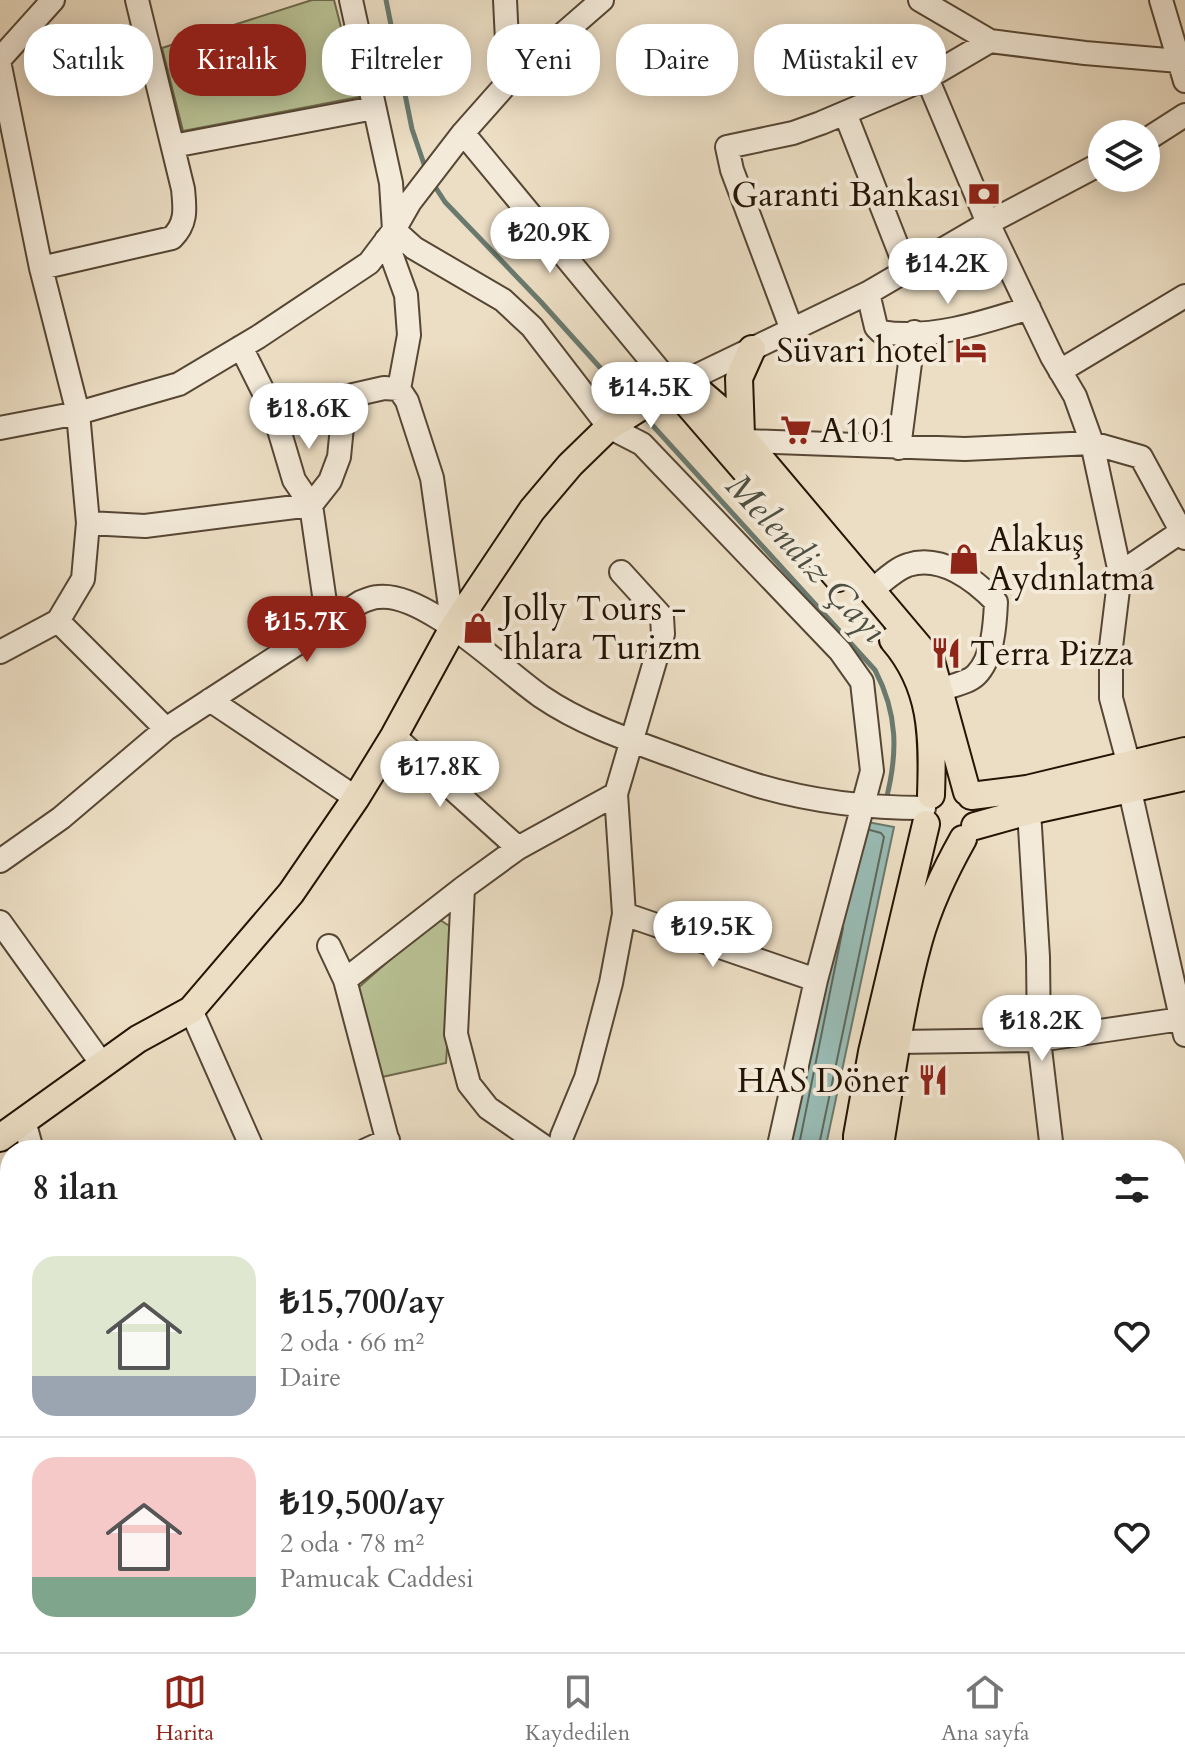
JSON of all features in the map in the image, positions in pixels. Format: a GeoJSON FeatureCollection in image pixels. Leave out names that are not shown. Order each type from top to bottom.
{"type":"FeatureCollection","features":[{"type":"Feature","properties":{"kind":"main road"},"geometry":{"type":"LineString","coordinates":[[744,438],[739,378],[752,349]]}},
{"type":"Feature","properties":{"kind":"main road"},"geometry":{"type":"LineString","coordinates":[[670,389],[906,656],[924,692],[930,723],[921,809],[857,1140]]}},
{"type":"Feature","properties":{"kind":"main road"},"geometry":{"type":"LineString","coordinates":[[0,1138],[138,1039],[191,1010],[291,893],[356,798],[453,628],[532,510],[570,465],[609,427],[670,389],[702,394],[744,438],[931,661],[969,794],[978,811],[929,909],[919,942],[881,1140]]}},
{"type":"Feature","properties":{"kind":"main road"},"geometry":{"type":"LineString","coordinates":[[921,809],[934,836],[952,841],[969,832],[1130,778],[1185,751]]}},
{"type":"Feature","properties":{"kind":"main road"},"geometry":{"type":"LineString","coordinates":[[921,809],[948,787],[969,794],[1130,778],[1185,777]]}},
{"type":"Feature","properties":{"kind":"street"},"geometry":{"type":"LineString","coordinates":[[0,59],[53,0]]}},
{"type":"Feature","properties":{"kind":"street"},"geometry":{"type":"LineString","coordinates":[[41,268],[172,238],[181,229],[186,214],[173,146],[137,0]]}},
{"type":"Feature","properties":{"kind":"street"},"geometry":{"type":"LineString","coordinates":[[351,0],[391,183],[390,235],[406,295],[409,335],[399,389],[407,401],[432,478],[453,628]]}},
{"type":"Feature","properties":{"kind":"street"},"geometry":{"type":"LineString","coordinates":[[505,0],[506,24]]}},
{"type":"Feature","properties":{"kind":"street"},"geometry":{"type":"LineString","coordinates":[[574,24],[602,0]]}},
{"type":"Feature","properties":{"kind":"street"},"geometry":{"type":"LineString","coordinates":[[920,0],[990,41],[1183,67],[1161,0]]}},
{"type":"Feature","properties":{"kind":"street"},"geometry":{"type":"LineString","coordinates":[[946,67],[990,41]]}},
{"type":"Feature","properties":{"kind":"street"},"geometry":{"type":"LineString","coordinates":[[0,66],[5,122],[78,413],[88,523],[83,579],[58,621],[0,652]]}},
{"type":"Feature","properties":{"kind":"street"},"geometry":{"type":"LineString","coordinates":[[0,428],[78,413],[179,384],[369,263],[410,202],[496,96]]}},
{"type":"Feature","properties":{"kind":"street"},"geometry":{"type":"LineString","coordinates":[[792,330],[732,170],[727,147],[793,133],[885,96]]}},
{"type":"Feature","properties":{"kind":"street"},"geometry":{"type":"LineString","coordinates":[[898,1042],[1039,1040],[1184,1028],[1111,698],[1111,647],[1120,573],[1092,443],[1075,396],[988,223],[935,96]]}},
{"type":"Feature","properties":{"kind":"street"},"geometry":{"type":"LineString","coordinates":[[173,146],[374,108]]}},
{"type":"Feature","properties":{"kind":"street"},"geometry":{"type":"LineString","coordinates":[[845,113],[907,271]]}},
{"type":"Feature","properties":{"kind":"street"},"geometry":{"type":"LineString","coordinates":[[1160,131],[1185,115]]}},
{"type":"Feature","properties":{"kind":"street"},"geometry":{"type":"LineString","coordinates":[[463,133],[670,389],[868,293],[988,223],[1088,170]]}},
{"type":"Feature","properties":{"kind":"street"},"geometry":{"type":"LineString","coordinates":[[390,235],[503,300],[532,327],[609,427],[642,444],[840,651],[862,682],[872,771],[868,804],[816,980],[780,1140]]}},
{"type":"Feature","properties":{"kind":"street"},"geometry":{"type":"LineString","coordinates":[[868,293],[876,327],[881,332],[940,331],[979,324],[1029,308]]}},
{"type":"Feature","properties":{"kind":"street"},"geometry":{"type":"LineString","coordinates":[[1060,371],[1185,296]]}},
{"type":"Feature","properties":{"kind":"street"},"geometry":{"type":"LineString","coordinates":[[899,448],[914,332]]}},
{"type":"Feature","properties":{"kind":"street"},"geometry":{"type":"LineString","coordinates":[[241,347],[274,413],[294,480],[311,505],[328,623]]}},
{"type":"Feature","properties":{"kind":"street"},"geometry":{"type":"LineString","coordinates":[[274,413],[384,388],[399,389]]}},
{"type":"Feature","properties":{"kind":"street"},"geometry":{"type":"LineString","coordinates":[[88,523],[145,526],[311,505],[330,481],[339,457],[345,396]]}},
{"type":"Feature","properties":{"kind":"street"},"geometry":{"type":"LineString","coordinates":[[744,438],[965,449],[1092,443],[1141,457],[1184,533],[1120,573]]}},
{"type":"Feature","properties":{"kind":"street"},"geometry":{"type":"LineString","coordinates":[[872,590],[905,566],[923,562],[945,567],[976,581],[996,602],[995,625],[987,656],[975,677],[940,690]]}},
{"type":"Feature","properties":{"kind":"street"},"geometry":{"type":"LineString","coordinates":[[561,1140],[586,1078],[611,983],[624,914],[616,794],[663,634],[662,617],[621,572]]}},
{"type":"Feature","properties":{"kind":"street"},"geometry":{"type":"LineString","coordinates":[[0,861],[61,818],[166,729],[361,602],[380,596],[417,606],[453,628],[543,698],[596,727],[631,741],[755,785],[794,795],[921,809]]}},
{"type":"Feature","properties":{"kind":"street"},"geometry":{"type":"LineString","coordinates":[[58,621],[166,729]]}},
{"type":"Feature","properties":{"kind":"street"},"geometry":{"type":"LineString","coordinates":[[210,700],[356,798]]}},
{"type":"Feature","properties":{"kind":"street"},"geometry":{"type":"LineString","coordinates":[[394,736],[518,848]]}},
{"type":"Feature","properties":{"kind":"street"},"geometry":{"type":"LineString","coordinates":[[345,980],[518,848],[616,794]]}},
{"type":"Feature","properties":{"kind":"street"},"geometry":{"type":"LineString","coordinates":[[1029,811],[1038,957],[1039,1040],[1051,1140]]}},
{"type":"Feature","properties":{"kind":"street"},"geometry":{"type":"LineString","coordinates":[[463,888],[456,1034],[469,1084],[488,1108],[534,1140]]}},
{"type":"Feature","properties":{"kind":"street"},"geometry":{"type":"LineString","coordinates":[[624,914],[816,980]]}},
{"type":"Feature","properties":{"kind":"street"},"geometry":{"type":"LineString","coordinates":[[0,922],[102,1064]]}},
{"type":"Feature","properties":{"kind":"street"},"geometry":{"type":"LineString","coordinates":[[329,946],[345,980],[388,1140]]}},
{"type":"Feature","properties":{"kind":"street"},"geometry":{"type":"LineString","coordinates":[[191,1010],[249,1140]]}},
{"type":"Feature","properties":{"kind":"street"},"geometry":{"type":"LineString","coordinates":[[24,1121],[29,1140]]}},
{"type":"Feature","properties":{"kind":"green space"},"geometry":{"type":"Polygon","coordinates":[[[312,0],[334,0],[340,24],[322,24],[322,96],[359,97],[183,131],[174,96],[306,96],[306,24],[237,24],[312,0]]]}},
{"type":"Feature","properties":{"kind":"green space"},"geometry":{"type":"Polygon","coordinates":[[[169,46],[169,76],[162,48],[169,46]]]}},
{"type":"Feature","properties":{"kind":"green space"},"geometry":{"type":"Polygon","coordinates":[[[437,918],[451,927],[453,954],[446,1063],[382,1077],[358,988],[437,918]]]}},
{"type":"Feature","properties":{"kind":"water"},"geometry":{"type":"Polygon","coordinates":[[[857,820],[894,827],[827,1140],[792,1140],[857,820]]]}},
{"type":"Feature","properties":{"kind":"waterway","name":"Melendiz Çayı"},"geometry":{"type":"LineString","coordinates":[[386,0],[412,129],[426,170]]}},
{"type":"Feature","properties":{"kind":"waterway","name":"Melendiz Çayı"},"geometry":{"type":"LineString","coordinates":[[432,182],[445,202],[632,403]]}},
{"type":"Feature","properties":{"kind":"waterway","name":"Melendiz Çayı"},"geometry":{"type":"LineString","coordinates":[[644,416],[875,670],[888,702],[894,734],[893,766],[886,800]]}},
{"type":"Feature","properties":{"kind":"place","name":"Garanti Bankası"},"geometry":{"type":"Point","coordinates":[984,194]}},
{"type":"Feature","properties":{"kind":"place","name":"Süvari hotel"},"geometry":{"type":"Point","coordinates":[971,350]}},
{"type":"Feature","properties":{"kind":"place","name":"A101"},"geometry":{"type":"Point","coordinates":[796,430]}},
{"type":"Feature","properties":{"kind":"place","name":"Alakuş Aydınlatma"},"geometry":{"type":"Point","coordinates":[964,559]}},
{"type":"Feature","properties":{"kind":"place","name":"Jolly Tours - Ihlara Turizm"},"geometry":{"type":"Point","coordinates":[478,628]}},
{"type":"Feature","properties":{"kind":"place","name":"Terra Pizza"},"geometry":{"type":"Point","coordinates":[946,653]}},
{"type":"Feature","properties":{"kind":"place","name":"HAS Döner"},"geometry":{"type":"Point","coordinates":[933,1080]}}]}
